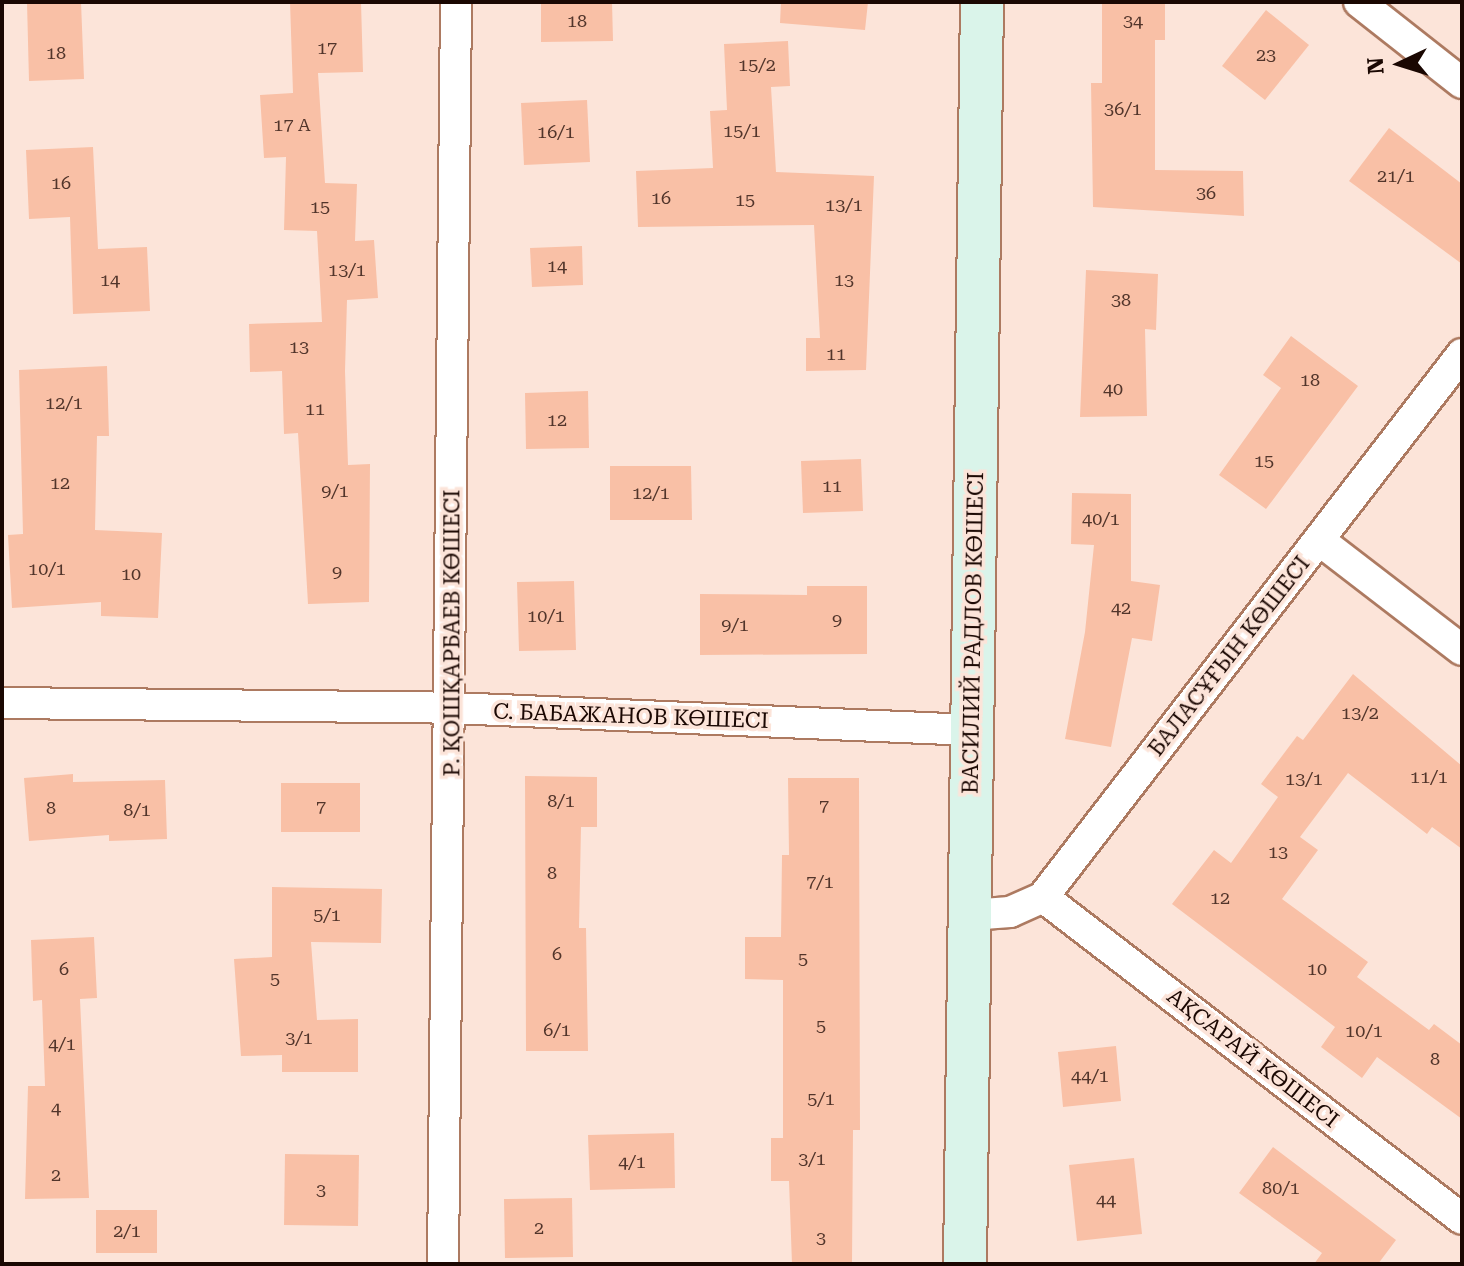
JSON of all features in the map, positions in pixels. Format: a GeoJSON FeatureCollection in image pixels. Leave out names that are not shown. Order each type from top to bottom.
{"type":"FeatureCollection","features":[{"type":"Feature","properties":{"kind":"street","name":"Р. ҚОШҚАРБАЕВ КӨШЕСІ"},"geometry":{"type":"LineString","coordinates":[[443,1264],[452,708],[456,2]]}},
{"type":"Feature","properties":{"kind":"street","name":"ВАСИЛИЙ РАДЛОВ КӨШЕСІ"},"geometry":{"type":"LineString","coordinates":[[965,1264],[982,2]]}},
{"type":"Feature","properties":{"kind":"street"},"geometry":{"type":"LineString","coordinates":[[1359,2],[1462,83]]}},
{"type":"Feature","properties":{"kind":"street","name":"БАЛАСҰҒЫН КӨШЕСІ"},"geometry":{"type":"LineString","coordinates":[[970,915],[1010,912],[1043,897],[1462,354]]}},
{"type":"Feature","properties":{"kind":"street"},"geometry":{"type":"LineString","coordinates":[[1319,540],[1462,650]]}},
{"type":"Feature","properties":{"kind":"street","name":"С. БАБАЖАНОВ КӨШЕСІ"},"geometry":{"type":"LineString","coordinates":[[2,703],[452,708],[972,730]]}},
{"type":"Feature","properties":{"kind":"street","name":"АҚСАРАЙ КӨШЕСІ"},"geometry":{"type":"LineString","coordinates":[[1043,897],[1462,1219]]}},
{"type":"Feature","properties":{"kind":"building"},"geometry":{"type":"Polygon","coordinates":[[[27,2],[81,2],[84,79],[29,81],[27,2]]]}},
{"type":"Feature","properties":{"kind":"building"},"geometry":{"type":"Polygon","coordinates":[[[290,2],[361,2],[363,72],[318,73],[325,183],[357,184],[355,241],[374,240],[378,298],[347,300],[345,371],[348,465],[370,464],[369,602],[308,604],[298,433],[284,434],[282,371],[250,372],[249,324],[322,322],[317,231],[284,230],[286,157],[264,158],[260,95],[293,93],[290,2]]]}},
{"type":"Feature","properties":{"kind":"building"},"geometry":{"type":"Polygon","coordinates":[[[541,2],[612,2],[613,41],[541,42],[541,2]]]}},
{"type":"Feature","properties":{"kind":"building"},"geometry":{"type":"Polygon","coordinates":[[[781,2],[868,2],[865,30],[780,23],[781,2]]]}},
{"type":"Feature","properties":{"kind":"building"},"geometry":{"type":"Polygon","coordinates":[[[1102,2],[1165,2],[1165,40],[1155,40],[1155,170],[1243,171],[1244,216],[1093,207],[1091,83],[1102,83],[1102,2]]]}},
{"type":"Feature","properties":{"kind":"building"},"geometry":{"type":"Polygon","coordinates":[[[1266,10],[1309,45],[1265,100],[1222,66],[1266,10]]]}},
{"type":"Feature","properties":{"kind":"building"},"geometry":{"type":"Polygon","coordinates":[[[788,41],[790,86],[771,87],[776,172],[874,176],[866,370],[806,371],[806,338],[820,338],[814,225],[638,227],[636,171],[713,168],[710,111],[727,110],[724,44],[788,41]]]}},
{"type":"Feature","properties":{"kind":"building"},"geometry":{"type":"Polygon","coordinates":[[[587,100],[590,162],[524,165],[521,103],[587,100]]]}},
{"type":"Feature","properties":{"kind":"building"},"geometry":{"type":"Polygon","coordinates":[[[1389,128],[1462,184],[1462,264],[1349,181],[1389,128]]]}},
{"type":"Feature","properties":{"kind":"building"},"geometry":{"type":"Polygon","coordinates":[[[93,147],[98,249],[147,247],[150,311],[73,314],[70,217],[29,219],[26,150],[93,147]]]}},
{"type":"Feature","properties":{"kind":"building"},"geometry":{"type":"Polygon","coordinates":[[[582,246],[583,285],[532,287],[530,248],[582,246]]]}},
{"type":"Feature","properties":{"kind":"building"},"geometry":{"type":"Polygon","coordinates":[[[1086,270],[1158,274],[1156,330],[1145,329],[1147,416],[1080,417],[1086,270]]]}},
{"type":"Feature","properties":{"kind":"building"},"geometry":{"type":"Polygon","coordinates":[[[1291,336],[1358,386],[1266,509],[1219,475],[1281,388],[1263,375],[1291,336]]]}},
{"type":"Feature","properties":{"kind":"building"},"geometry":{"type":"Polygon","coordinates":[[[107,366],[109,436],[97,436],[95,530],[162,533],[158,618],[101,616],[101,602],[12,608],[8,535],[23,534],[19,370],[107,366]]]}},
{"type":"Feature","properties":{"kind":"building"},"geometry":{"type":"Polygon","coordinates":[[[588,391],[589,448],[526,449],[525,393],[588,391]]]}},
{"type":"Feature","properties":{"kind":"building"},"geometry":{"type":"Polygon","coordinates":[[[861,459],[863,511],[803,513],[801,461],[861,459]]]}},
{"type":"Feature","properties":{"kind":"building"},"geometry":{"type":"Polygon","coordinates":[[[610,466],[691,466],[692,520],[610,520],[610,466]]]}},
{"type":"Feature","properties":{"kind":"building"},"geometry":{"type":"Polygon","coordinates":[[[1072,493],[1131,494],[1131,581],[1160,585],[1152,641],[1132,638],[1111,747],[1065,739],[1085,632],[1094,545],[1071,544],[1072,493]]]}},
{"type":"Feature","properties":{"kind":"building"},"geometry":{"type":"Polygon","coordinates":[[[574,581],[576,650],[519,651],[517,582],[574,581]]]}},
{"type":"Feature","properties":{"kind":"building"},"geometry":{"type":"Polygon","coordinates":[[[807,586],[867,586],[867,654],[700,655],[700,594],[807,595],[807,586]]]}},
{"type":"Feature","properties":{"kind":"building"},"geometry":{"type":"Polygon","coordinates":[[[1353,674],[1462,766],[1462,849],[1432,827],[1427,834],[1348,773],[1300,837],[1318,850],[1282,899],[1368,962],[1357,977],[1429,1030],[1434,1024],[1462,1045],[1462,1119],[1377,1057],[1362,1078],[1321,1047],[1335,1027],[1172,904],[1214,850],[1231,863],[1278,797],[1261,784],[1297,736],[1303,740],[1353,674]]]}},
{"type":"Feature","properties":{"kind":"building"},"geometry":{"type":"Polygon","coordinates":[[[73,774],[73,782],[165,780],[167,839],[109,841],[109,835],[29,841],[24,778],[73,774]]]}},
{"type":"Feature","properties":{"kind":"building"},"geometry":{"type":"Polygon","coordinates":[[[525,776],[597,777],[597,827],[581,827],[579,928],[586,928],[588,1051],[526,1051],[525,776]]]}},
{"type":"Feature","properties":{"kind":"building"},"geometry":{"type":"Polygon","coordinates":[[[788,778],[859,778],[860,1130],[853,1130],[852,1264],[792,1264],[789,1181],[771,1181],[771,1138],[783,1138],[783,980],[745,979],[745,937],[781,937],[782,855],[789,855],[788,778]]]}},
{"type":"Feature","properties":{"kind":"building"},"geometry":{"type":"Polygon","coordinates":[[[281,783],[360,783],[360,832],[281,832],[281,783]]]}},
{"type":"Feature","properties":{"kind":"building"},"geometry":{"type":"Polygon","coordinates":[[[272,887],[382,889],[381,943],[311,942],[317,1020],[358,1019],[358,1072],[282,1072],[282,1055],[241,1056],[234,959],[272,957],[272,887]]]}},
{"type":"Feature","properties":{"kind":"building"},"geometry":{"type":"Polygon","coordinates":[[[94,937],[97,998],[80,999],[89,1198],[25,1199],[28,1086],[45,1086],[42,1000],[33,1001],[31,940],[94,937]]]}},
{"type":"Feature","properties":{"kind":"building"},"geometry":{"type":"Polygon","coordinates":[[[1116,1046],[1121,1101],[1063,1107],[1058,1052],[1116,1046]]]}},
{"type":"Feature","properties":{"kind":"building"},"geometry":{"type":"Polygon","coordinates":[[[674,1133],[675,1188],[590,1190],[588,1135],[674,1133]]]}},
{"type":"Feature","properties":{"kind":"building"},"geometry":{"type":"Polygon","coordinates":[[[1273,1147],[1396,1240],[1378,1264],[1314,1264],[1322,1253],[1239,1193],[1273,1147]]]}},
{"type":"Feature","properties":{"kind":"building"},"geometry":{"type":"Polygon","coordinates":[[[285,1154],[359,1155],[358,1226],[284,1225],[285,1154]]]}},
{"type":"Feature","properties":{"kind":"building"},"geometry":{"type":"Polygon","coordinates":[[[1134,1158],[1142,1234],[1077,1241],[1069,1165],[1134,1158]]]}},
{"type":"Feature","properties":{"kind":"building"},"geometry":{"type":"Polygon","coordinates":[[[572,1198],[573,1257],[505,1258],[504,1199],[572,1198]]]}},
{"type":"Feature","properties":{"kind":"building"},"geometry":{"type":"Polygon","coordinates":[[[96,1210],[157,1210],[157,1253],[96,1253],[96,1210]]]}}]}
